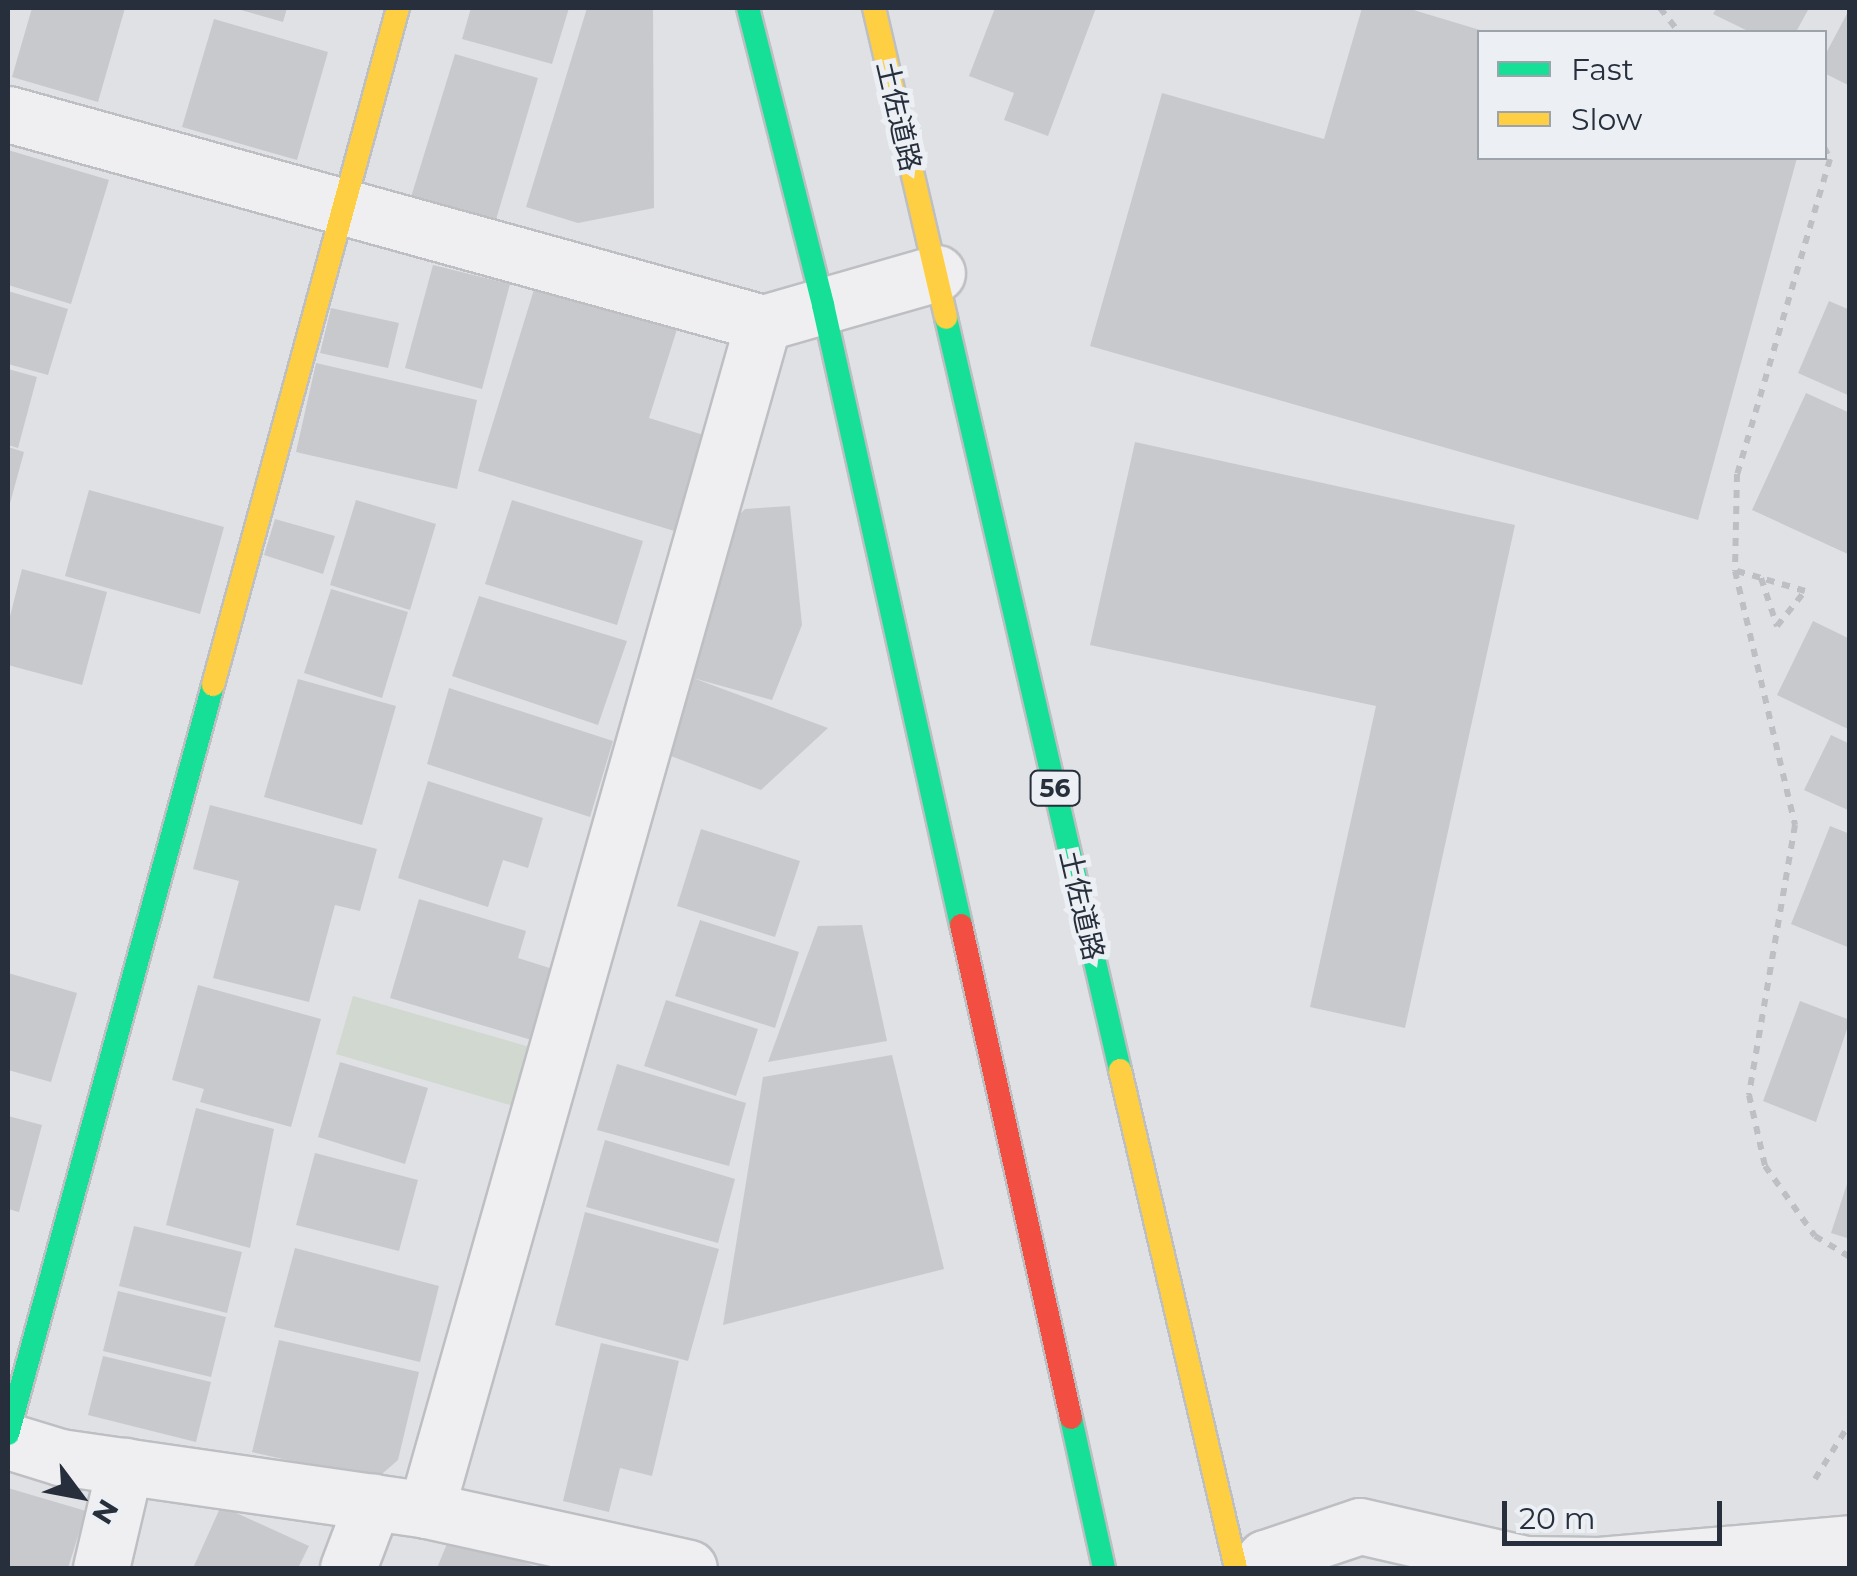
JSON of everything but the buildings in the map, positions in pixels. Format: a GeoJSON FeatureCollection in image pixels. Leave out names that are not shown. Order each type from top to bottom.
{"type":"FeatureCollection","features":[{"type":"Feature","properties":{"kind":"main road"},"geometry":{"type":"LineString","coordinates":[[8,1438],[398,8]]}},
{"type":"Feature","properties":{"kind":"main road"},"geometry":{"type":"LineString","coordinates":[[748,8],[823,305],[1104,1568]]}},
{"type":"Feature","properties":{"kind":"main road","name":"土佐道路"},"geometry":{"type":"LineString","coordinates":[[874,8],[1236,1568]]}},
{"type":"Feature","properties":{"kind":"street"},"geometry":{"type":"LineString","coordinates":[[8,114],[763,323],[937,273]]}},
{"type":"Feature","properties":{"kind":"street"},"geometry":{"type":"LineString","coordinates":[[426,1510],[763,323]]}},
{"type":"Feature","properties":{"kind":"street"},"geometry":{"type":"LineString","coordinates":[[8,1438],[125,1466],[426,1510],[688,1568]]}},
{"type":"Feature","properties":{"kind":"street"},"geometry":{"type":"LineString","coordinates":[[101,1568],[125,1466]]}},
{"type":"Feature","properties":{"kind":"street"},"geometry":{"type":"LineString","coordinates":[[348,1568],[374,1502]]}},
{"type":"Feature","properties":{"kind":"street"},"geometry":{"type":"LineString","coordinates":[[1257,1568],[1265,1558],[1360,1526],[1526,1564],[1599,1565],[1850,1543]]}},
{"type":"Feature","properties":{"kind":"path"},"geometry":{"type":"LineString","coordinates":[[1660,8],[1677,30]]}},
{"type":"Feature","properties":{"kind":"path"},"geometry":{"type":"LineString","coordinates":[[1827,154],[1830,160],[1737,474],[1736,570],[1795,825],[1749,1095],[1765,1166],[1815,1236],[1850,1257]]}},
{"type":"Feature","properties":{"kind":"path"},"geometry":{"type":"LineString","coordinates":[[1736,570],[1805,591],[1777,626],[1761,578]]}},
{"type":"Feature","properties":{"kind":"shaded area"},"geometry":{"type":"Polygon","coordinates":[[[353,996],[533,1048],[517,1107],[336,1054],[353,996]]]}},
{"type":"Feature","properties":{"kind":"traffic: fast"},"geometry":{"type":"LineString","coordinates":[[748,8],[823,305],[961,925]]}},
{"type":"Feature","properties":{"kind":"traffic: fast"},"geometry":{"type":"LineString","coordinates":[[946,318],[1120,1070]]}},
{"type":"Feature","properties":{"kind":"traffic: fast"},"geometry":{"type":"LineString","coordinates":[[8,1434],[213,685]]}},
{"type":"Feature","properties":{"kind":"traffic: fast"},"geometry":{"type":"LineString","coordinates":[[1071,1418],[1104,1568]]}},
{"type":"Feature","properties":{"kind":"traffic: slow"},"geometry":{"type":"LineString","coordinates":[[213,685],[398,8]]}},
{"type":"Feature","properties":{"kind":"traffic: slow"},"geometry":{"type":"LineString","coordinates":[[874,8],[946,318]]}},
{"type":"Feature","properties":{"kind":"traffic: slow"},"geometry":{"type":"LineString","coordinates":[[1120,1070],[1236,1568]]}},
{"type":"Feature","properties":{"kind":"traffic: jam"},"geometry":{"type":"LineString","coordinates":[[961,925],[1071,1418]]}}]}
